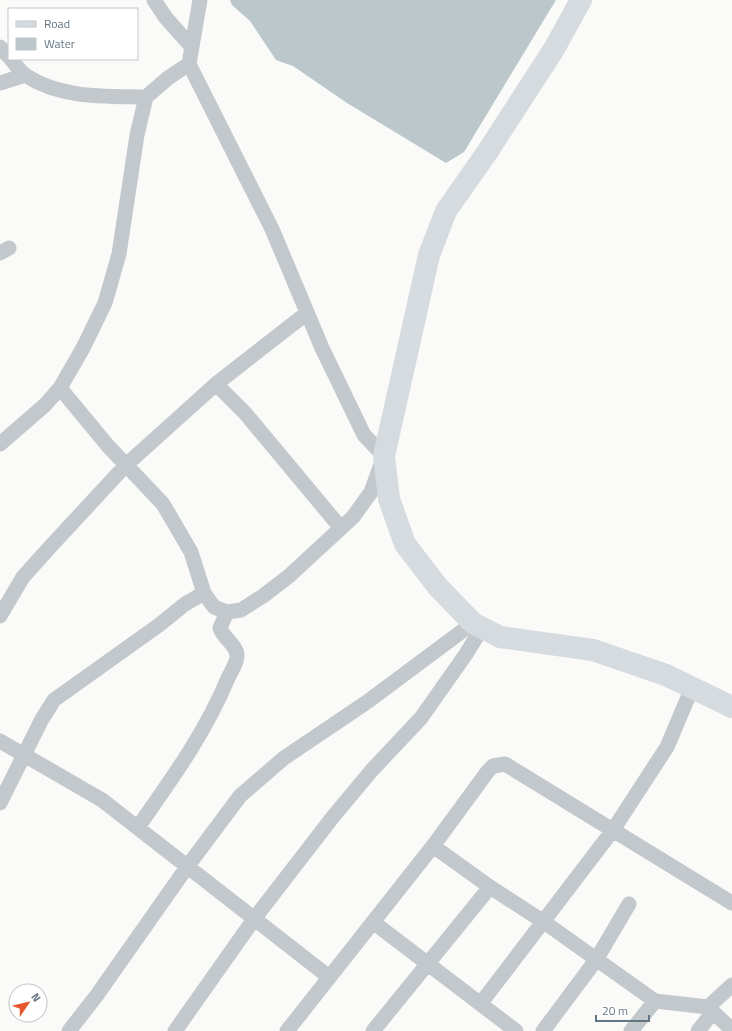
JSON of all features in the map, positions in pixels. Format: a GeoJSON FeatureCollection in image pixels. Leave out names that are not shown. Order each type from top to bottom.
{"type":"FeatureCollection","features":[{"type":"Feature","properties":{"kind":"main road"},"geometry":{"type":"LineString","coordinates":[[581,0],[554,49],[488,151],[446,211],[429,255],[384,456],[389,499],[405,544],[438,587],[477,625],[500,637],[593,650],[666,675],[732,707]]}},
{"type":"Feature","properties":{"kind":"street"},"geometry":{"type":"LineString","coordinates":[[154,0],[166,18],[191,46]]}},
{"type":"Feature","properties":{"kind":"street"},"geometry":{"type":"LineString","coordinates":[[60,388],[126,465],[163,504],[191,552],[204,593],[214,607],[227,612],[241,610],[268,592],[289,576],[352,517],[371,492],[384,456],[364,435],[322,348],[272,229],[189,64],[200,0]]}},
{"type":"Feature","properties":{"kind":"street"},"geometry":{"type":"LineString","coordinates":[[0,46],[8,56]]}},
{"type":"Feature","properties":{"kind":"street"},"geometry":{"type":"LineString","coordinates":[[12,60],[24,75],[46,85],[76,95],[146,97]]}},
{"type":"Feature","properties":{"kind":"street"},"geometry":{"type":"LineString","coordinates":[[0,444],[45,404],[60,388],[83,348],[107,296],[119,254],[137,135],[146,97],[168,78],[189,64]]}},
{"type":"Feature","properties":{"kind":"street"},"geometry":{"type":"LineString","coordinates":[[0,84],[24,75]]}},
{"type":"Feature","properties":{"kind":"street"},"geometry":{"type":"LineString","coordinates":[[0,616],[23,577],[126,465],[216,384],[307,313]]}},
{"type":"Feature","properties":{"kind":"street"},"geometry":{"type":"LineString","coordinates":[[216,384],[245,413],[340,527]]}},
{"type":"Feature","properties":{"kind":"street"},"geometry":{"type":"LineString","coordinates":[[0,803],[42,719],[54,700],[159,625],[185,604],[204,593]]}},
{"type":"Feature","properties":{"kind":"street"},"geometry":{"type":"LineString","coordinates":[[138,827],[188,754],[222,693],[237,657],[236,651],[222,634],[220,628],[227,612]]}},
{"type":"Feature","properties":{"kind":"street"},"geometry":{"type":"LineString","coordinates":[[69,1031],[106,983],[187,866],[240,796],[284,758],[477,625]]}},
{"type":"Feature","properties":{"kind":"street"},"geometry":{"type":"LineString","coordinates":[[175,1031],[254,919],[337,812],[372,770],[421,718],[466,654],[477,625]]}},
{"type":"Feature","properties":{"kind":"street"},"geometry":{"type":"LineString","coordinates":[[481,1003],[613,830],[667,747],[692,688]]}},
{"type":"Feature","properties":{"kind":"street"},"geometry":{"type":"LineString","coordinates":[[0,742],[102,800],[329,977]]}},
{"type":"Feature","properties":{"kind":"street"},"geometry":{"type":"LineString","coordinates":[[287,1031],[434,846],[488,771],[493,766],[498,764],[505,764],[732,903]]}},
{"type":"Feature","properties":{"kind":"street"},"geometry":{"type":"LineString","coordinates":[[434,846],[490,887],[544,922],[655,1001],[710,1010],[732,1030]]}},
{"type":"Feature","properties":{"kind":"street"},"geometry":{"type":"LineString","coordinates":[[373,1031],[490,887]]}},
{"type":"Feature","properties":{"kind":"street"},"geometry":{"type":"LineString","coordinates":[[543,1031],[596,960],[629,904]]}},
{"type":"Feature","properties":{"kind":"street"},"geometry":{"type":"LineString","coordinates":[[373,922],[428,962],[516,1031]]}},
{"type":"Feature","properties":{"kind":"street"},"geometry":{"type":"LineString","coordinates":[[698,1031],[710,1010],[732,985]]}},
{"type":"Feature","properties":{"kind":"street"},"geometry":{"type":"LineString","coordinates":[[631,1031],[655,1001]]}},
{"type":"Feature","properties":{"kind":"water"},"geometry":{"type":"Polygon","coordinates":[[[230,0],[556,0],[464,152],[446,163],[347,103],[293,66],[276,60],[250,21],[232,5],[230,0]]]}}]}
